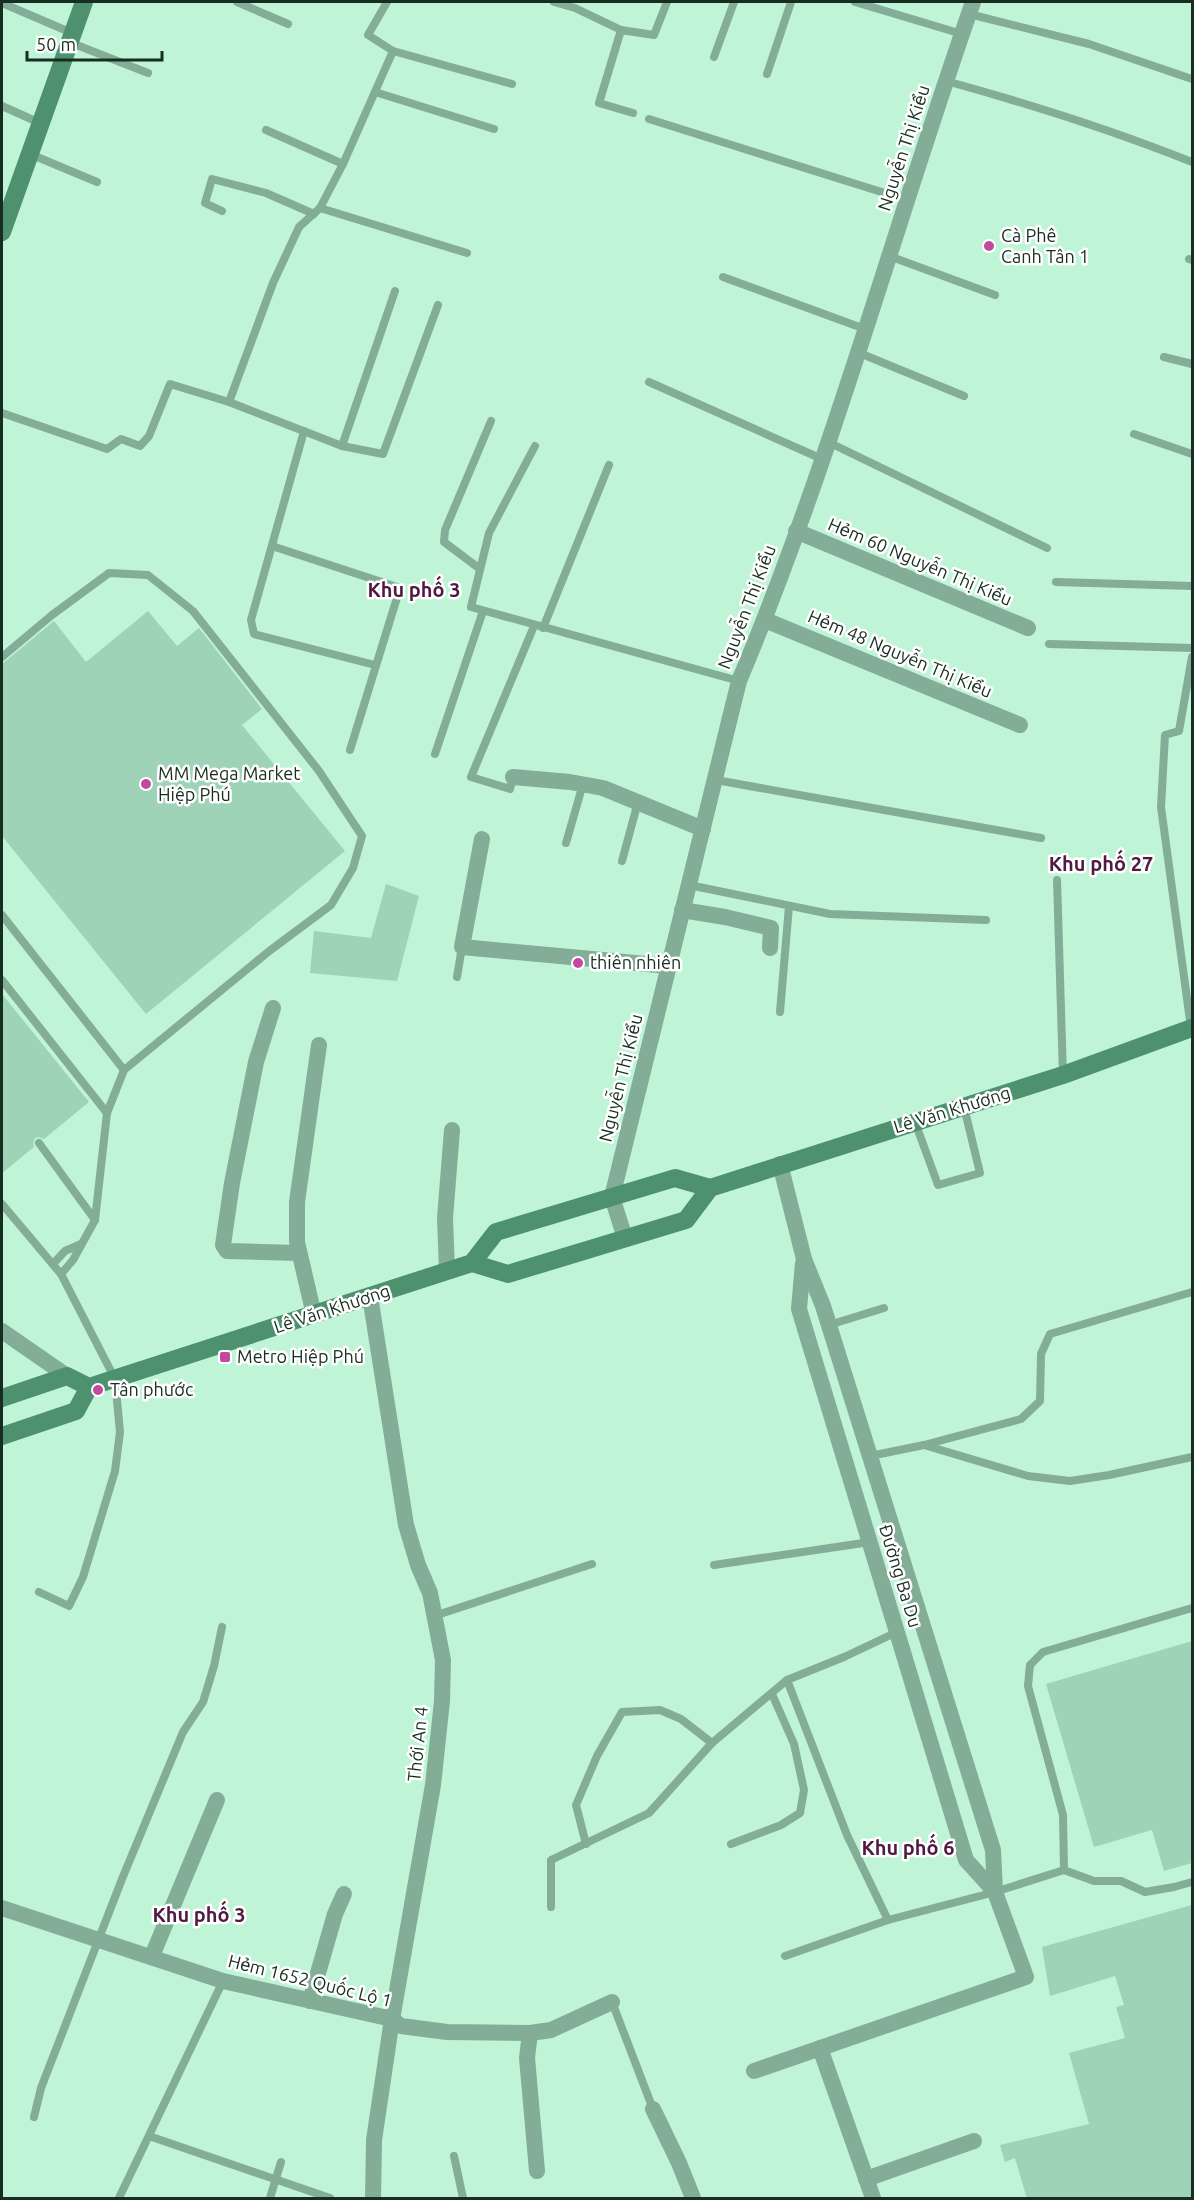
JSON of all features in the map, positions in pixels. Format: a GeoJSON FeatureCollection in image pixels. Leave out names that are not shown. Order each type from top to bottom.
{"type":"FeatureCollection","features":[{"type":"Feature","properties":{"kind":"main road"},"geometry":{"type":"LineString","coordinates":[[2,232],[84,2]]}},
{"type":"Feature","properties":{"kind":"main road","name":"Lê Văn Khương"},"geometry":{"type":"LineString","coordinates":[[710,1188],[1063,1075],[1192,1028]]}},
{"type":"Feature","properties":{"kind":"main road"},"geometry":{"type":"LineString","coordinates":[[675,1178],[710,1188],[686,1220],[508,1274],[472,1263],[496,1232],[675,1178]]}},
{"type":"Feature","properties":{"kind":"main road","name":"Lê Văn Khương"},"geometry":{"type":"LineString","coordinates":[[89,1387],[472,1263]]}},
{"type":"Feature","properties":{"kind":"main road"},"geometry":{"type":"LineString","coordinates":[[2,1398],[67,1377],[89,1387],[76,1411],[2,1436]]}},
{"type":"Feature","properties":{"kind":"street","name":"Nguyễn Thị Kiểu"},"geometry":{"type":"LineString","coordinates":[[612,1197],[739,681],[765,620],[828,442],[971,8]]}},
{"type":"Feature","properties":{"kind":"street","name":"Hẻm 60 Nguyễn Thị Kiểu"},"geometry":{"type":"LineString","coordinates":[[796,531],[1029,628]]}},
{"type":"Feature","properties":{"kind":"street","name":"Hẻm 48 Nguyễn Thị Kiểu"},"geometry":{"type":"LineString","coordinates":[[765,620],[1020,725]]}},
{"type":"Feature","properties":{"kind":"street"},"geometry":{"type":"LineString","coordinates":[[513,777],[583,783],[603,788],[703,829]]}},
{"type":"Feature","properties":{"kind":"street"},"geometry":{"type":"LineString","coordinates":[[482,839],[462,947],[668,966]]}},
{"type":"Feature","properties":{"kind":"street"},"geometry":{"type":"LineString","coordinates":[[682,910],[771,928],[770,948]]}},
{"type":"Feature","properties":{"kind":"street"},"geometry":{"type":"LineString","coordinates":[[273,1008],[256,1062],[232,1183],[223,1245],[227,1251],[299,1254]]}},
{"type":"Feature","properties":{"kind":"street"},"geometry":{"type":"LineString","coordinates":[[314,1315],[297,1242],[297,1203],[319,1046]]}},
{"type":"Feature","properties":{"kind":"street"},"geometry":{"type":"LineString","coordinates":[[447,1271],[445,1218],[452,1130]]}},
{"type":"Feature","properties":{"kind":"street","name":"Đường Ba Du"},"geometry":{"type":"LineString","coordinates":[[780,1164],[804,1259],[829,1325],[993,1850],[995,1892],[1026,1977],[820,2048]]}},
{"type":"Feature","properties":{"kind":"street"},"geometry":{"type":"LineString","coordinates":[[612,1197],[625,1238]]}},
{"type":"Feature","properties":{"kind":"street","name":"Đường Ba Du"},"geometry":{"type":"LineString","coordinates":[[804,1259],[799,1309],[966,1860],[995,1892]]}},
{"type":"Feature","properties":{"kind":"street","name":"Thới An 4"},"geometry":{"type":"LineString","coordinates":[[370,1296],[406,1525],[430,1593],[443,1660],[441,1712],[433,1785],[392,2019],[374,2140],[373,2199]]}},
{"type":"Feature","properties":{"kind":"street"},"geometry":{"type":"LineString","coordinates":[[2,1331],[67,1377]]}},
{"type":"Feature","properties":{"kind":"street"},"geometry":{"type":"LineString","coordinates":[[897,1632],[919,1617]]}},
{"type":"Feature","properties":{"kind":"street"},"geometry":{"type":"LineString","coordinates":[[152,1956],[217,1800]]}},
{"type":"Feature","properties":{"kind":"street"},"geometry":{"type":"LineString","coordinates":[[310,2001],[328,1936],[344,1894]]}},
{"type":"Feature","properties":{"kind":"street","name":"Hẻm 1652 Quốc Lộ 1"},"geometry":{"type":"LineString","coordinates":[[2,1908],[223,1981],[392,2019],[401,2026],[447,2032],[530,2033],[551,2030],[612,2002]]}},
{"type":"Feature","properties":{"kind":"street"},"geometry":{"type":"LineString","coordinates":[[530,2033],[526,2058],[537,2171]]}},
{"type":"Feature","properties":{"kind":"street"},"geometry":{"type":"LineString","coordinates":[[754,2071],[820,2048],[873,2199]]}},
{"type":"Feature","properties":{"kind":"street"},"geometry":{"type":"LineString","coordinates":[[653,2109],[680,2163],[693,2199]]}},
{"type":"Feature","properties":{"kind":"street"},"geometry":{"type":"LineString","coordinates":[[866,2179],[974,2141]]}},
{"type":"Feature","properties":{"kind":"lane"},"geometry":{"type":"LineString","coordinates":[[237,2],[288,24]]}},
{"type":"Feature","properties":{"kind":"lane"},"geometry":{"type":"LineString","coordinates":[[387,2],[368,35],[393,51],[512,84]]}},
{"type":"Feature","properties":{"kind":"lane"},"geometry":{"type":"LineString","coordinates":[[554,2],[575,8],[621,30],[654,35],[667,2]]}},
{"type":"Feature","properties":{"kind":"lane"},"geometry":{"type":"LineString","coordinates":[[714,57],[734,2]]}},
{"type":"Feature","properties":{"kind":"lane"},"geometry":{"type":"LineString","coordinates":[[767,74],[791,2]]}},
{"type":"Feature","properties":{"kind":"lane"},"geometry":{"type":"LineString","coordinates":[[855,2],[962,34]]}},
{"type":"Feature","properties":{"kind":"lane"},"geometry":{"type":"LineString","coordinates":[[2,3],[148,73]]}},
{"type":"Feature","properties":{"kind":"lane"},"geometry":{"type":"LineString","coordinates":[[971,8],[1089,44],[1192,80]]}},
{"type":"Feature","properties":{"kind":"lane"},"geometry":{"type":"LineString","coordinates":[[621,30],[599,103],[633,113]]}},
{"type":"Feature","properties":{"kind":"lane"},"geometry":{"type":"LineString","coordinates":[[229,402],[273,283],[299,226],[317,211],[343,164],[393,51]]}},
{"type":"Feature","properties":{"kind":"lane"},"geometry":{"type":"LineString","coordinates":[[946,81],[1023,102],[1127,136],[1192,162]]}},
{"type":"Feature","properties":{"kind":"lane"},"geometry":{"type":"LineString","coordinates":[[375,92],[494,129]]}},
{"type":"Feature","properties":{"kind":"lane"},"geometry":{"type":"LineString","coordinates":[[2,106],[40,123]]}},
{"type":"Feature","properties":{"kind":"lane"},"geometry":{"type":"LineString","coordinates":[[649,119],[907,200]]}},
{"type":"Feature","properties":{"kind":"lane"},"geometry":{"type":"LineString","coordinates":[[266,130],[343,164]]}},
{"type":"Feature","properties":{"kind":"lane"},"geometry":{"type":"LineString","coordinates":[[29,154],[97,182]]}},
{"type":"Feature","properties":{"kind":"lane"},"geometry":{"type":"LineString","coordinates":[[222,211],[206,203],[212,179],[467,253]]}},
{"type":"Feature","properties":{"kind":"lane"},"geometry":{"type":"LineString","coordinates":[[889,256],[995,295]]}},
{"type":"Feature","properties":{"kind":"lane"},"geometry":{"type":"LineString","coordinates":[[723,278],[865,329]]}},
{"type":"Feature","properties":{"kind":"lane"},"geometry":{"type":"LineString","coordinates":[[342,446],[395,291]]}},
{"type":"Feature","properties":{"kind":"lane"},"geometry":{"type":"LineString","coordinates":[[2,414],[107,449],[121,439],[140,446],[149,436],[170,384],[229,402],[342,446],[383,454],[438,305]]}},
{"type":"Feature","properties":{"kind":"lane"},"geometry":{"type":"LineString","coordinates":[[857,352],[964,396]]}},
{"type":"Feature","properties":{"kind":"lane"},"geometry":{"type":"LineString","coordinates":[[1164,357],[1192,364]]}},
{"type":"Feature","properties":{"kind":"lane"},"geometry":{"type":"LineString","coordinates":[[649,382],[822,459]]}},
{"type":"Feature","properties":{"kind":"lane"},"geometry":{"type":"LineString","coordinates":[[480,568],[444,542],[445,530],[491,421]]}},
{"type":"Feature","properties":{"kind":"lane"},"geometry":{"type":"LineString","coordinates":[[304,431],[251,621],[254,634],[375,665]]}},
{"type":"Feature","properties":{"kind":"lane"},"geometry":{"type":"LineString","coordinates":[[1134,434],[1192,454]]}},
{"type":"Feature","properties":{"kind":"lane"},"geometry":{"type":"LineString","coordinates":[[828,442],[1047,548]]}},
{"type":"Feature","properties":{"kind":"lane"},"geometry":{"type":"LineString","coordinates":[[535,446],[489,533],[471,607],[739,681]]}},
{"type":"Feature","properties":{"kind":"lane"},"geometry":{"type":"LineString","coordinates":[[513,777],[510,789],[471,777],[609,465]]}},
{"type":"Feature","properties":{"kind":"lane"},"geometry":{"type":"LineString","coordinates":[[272,546],[400,588],[350,750]]}},
{"type":"Feature","properties":{"kind":"lane"},"geometry":{"type":"LineString","coordinates":[[2,657],[52,615],[109,573],[148,575],[192,611],[319,771],[362,836],[353,868],[331,905],[277,944],[124,1070],[107,1113],[95,1220],[73,1260],[61,1274]]}},
{"type":"Feature","properties":{"kind":"lane"},"geometry":{"type":"LineString","coordinates":[[1056,582],[1192,586]]}},
{"type":"Feature","properties":{"kind":"lane"},"geometry":{"type":"LineString","coordinates":[[435,754],[483,611]]}},
{"type":"Feature","properties":{"kind":"lane"},"geometry":{"type":"LineString","coordinates":[[1049,644],[1192,648]]}},
{"type":"Feature","properties":{"kind":"lane"},"geometry":{"type":"LineString","coordinates":[[1192,657],[1179,731],[1165,735],[1161,807],[1171,892],[1192,1028]]}},
{"type":"Feature","properties":{"kind":"lane"},"geometry":{"type":"LineString","coordinates":[[716,780],[1041,838]]}},
{"type":"Feature","properties":{"kind":"lane"},"geometry":{"type":"LineString","coordinates":[[566,843],[583,783]]}},
{"type":"Feature","properties":{"kind":"lane"},"geometry":{"type":"LineString","coordinates":[[622,861],[638,801]]}},
{"type":"Feature","properties":{"kind":"lane"},"geometry":{"type":"LineString","coordinates":[[1057,880],[1063,1075]]}},
{"type":"Feature","properties":{"kind":"lane"},"geometry":{"type":"LineString","coordinates":[[689,885],[830,914],[986,920]]}},
{"type":"Feature","properties":{"kind":"lane"},"geometry":{"type":"LineString","coordinates":[[780,1012],[789,906]]}},
{"type":"Feature","properties":{"kind":"lane"},"geometry":{"type":"LineString","coordinates":[[2,915],[124,1070]]}},
{"type":"Feature","properties":{"kind":"lane"},"geometry":{"type":"LineString","coordinates":[[457,977],[462,947]]}},
{"type":"Feature","properties":{"kind":"lane"},"geometry":{"type":"LineString","coordinates":[[2,980],[107,1113]]}},
{"type":"Feature","properties":{"kind":"lane"},"geometry":{"type":"LineString","coordinates":[[915,1122],[938,1185],[980,1173],[964,1106]]}},
{"type":"Feature","properties":{"kind":"lane"},"geometry":{"type":"LineString","coordinates":[[39,1143],[95,1220]]}},
{"type":"Feature","properties":{"kind":"lane"},"geometry":{"type":"LineString","coordinates":[[2,1204],[61,1274],[115,1379],[120,1432],[115,1471],[83,1577],[69,1606],[39,1592]]}},
{"type":"Feature","properties":{"kind":"lane"},"geometry":{"type":"LineString","coordinates":[[53,1264],[65,1251],[82,1244]]}},
{"type":"Feature","properties":{"kind":"lane"},"geometry":{"type":"LineString","coordinates":[[870,1456],[924,1445],[1021,1419],[1040,1401],[1041,1354],[1050,1334],[1192,1292]]}},
{"type":"Feature","properties":{"kind":"lane"},"geometry":{"type":"LineString","coordinates":[[829,1325],[884,1308]]}},
{"type":"Feature","properties":{"kind":"lane"},"geometry":{"type":"LineString","coordinates":[[924,1445],[1029,1476],[1070,1481],[1192,1457]]}},
{"type":"Feature","properties":{"kind":"lane"},"geometry":{"type":"LineString","coordinates":[[714,1565],[870,1542]]}},
{"type":"Feature","properties":{"kind":"lane"},"geometry":{"type":"LineString","coordinates":[[434,1616],[592,1564]]}},
{"type":"Feature","properties":{"kind":"lane"},"geometry":{"type":"LineString","coordinates":[[1064,1870],[1063,1815],[1029,1686],[1030,1665],[1043,1652],[1192,1608]]}},
{"type":"Feature","properties":{"kind":"lane"},"geometry":{"type":"LineString","coordinates":[[34,2117],[41,2088],[122,1879],[183,1732],[203,1702],[214,1666],[222,1627]]}},
{"type":"Feature","properties":{"kind":"lane"},"geometry":{"type":"LineString","coordinates":[[551,1907],[551,1860],[649,1813],[712,1743],[787,1680],[897,1632]]}},
{"type":"Feature","properties":{"kind":"lane"},"geometry":{"type":"LineString","coordinates":[[787,1680],[847,1835],[888,1920]]}},
{"type":"Feature","properties":{"kind":"lane"},"geometry":{"type":"LineString","coordinates":[[731,1844],[781,1825],[800,1813],[804,1790],[794,1744],[772,1694]]}},
{"type":"Feature","properties":{"kind":"lane"},"geometry":{"type":"LineString","coordinates":[[586,1844],[576,1804],[597,1756],[622,1712],[660,1710],[681,1719],[712,1743]]}},
{"type":"Feature","properties":{"kind":"lane"},"geometry":{"type":"LineString","coordinates":[[785,1956],[888,1920],[995,1892],[1064,1870],[1094,1881],[1121,1881],[1145,1892],[1192,1882]]}},
{"type":"Feature","properties":{"kind":"lane"},"geometry":{"type":"LineString","coordinates":[[119,2199],[223,1981]]}},
{"type":"Feature","properties":{"kind":"lane"},"geometry":{"type":"LineString","coordinates":[[612,2002],[653,2109]]}},
{"type":"Feature","properties":{"kind":"lane"},"geometry":{"type":"LineString","coordinates":[[149,2136],[276,2178],[330,2199]]}},
{"type":"Feature","properties":{"kind":"lane"},"geometry":{"type":"LineString","coordinates":[[454,2156],[463,2199]]}},
{"type":"Feature","properties":{"kind":"lane"},"geometry":{"type":"LineString","coordinates":[[270,2199],[281,2162]]}},
{"type":"Feature","properties":{"kind":"building","name":"MM Mega Market Hiệp Phú"},"geometry":{"type":"Polygon","coordinates":[[[148,611],[177,646],[199,628],[262,709],[242,725],[345,851],[146,1014],[2,836],[2,664],[54,621],[86,662],[148,611]]]}},
{"type":"Feature","properties":{"kind":"building"},"geometry":{"type":"Polygon","coordinates":[[[386,884],[419,896],[397,981],[310,973],[314,931],[371,938],[386,884]]]}},
{"type":"Feature","properties":{"kind":"building"},"geometry":{"type":"Polygon","coordinates":[[[2,994],[89,1102],[44,1139],[35,1138],[34,1147],[2,1173],[2,994]]]}},
{"type":"Feature","properties":{"kind":"building"},"geometry":{"type":"Polygon","coordinates":[[[1192,1641],[1192,1863],[1164,1871],[1152,1830],[1094,1847],[1046,1684],[1192,1641]]]}},
{"type":"Feature","properties":{"kind":"building"},"geometry":{"type":"Polygon","coordinates":[[[1192,1905],[1192,2199],[1027,2199],[1015,2158],[1005,2162],[1000,2145],[1089,2124],[1069,2053],[1125,2038],[1116,2007],[1124,2005],[1115,1976],[1050,1996],[1042,1947],[1192,1905]]]}},
{"type":"Feature","properties":{"kind":"place","name":"Cà Phê Canh Tân 1"},"geometry":{"type":"Point","coordinates":[989,246]}},
{"type":"Feature","properties":{"kind":"place","name":"MM Mega Market Hiệp Phú"},"geometry":{"type":"Point","coordinates":[146,784]}},
{"type":"Feature","properties":{"kind":"place","name":"thiên nhiên"},"geometry":{"type":"Point","coordinates":[578,963]}},
{"type":"Feature","properties":{"kind":"place","name":"Metro Hiệp Phú"},"geometry":{"type":"Point","coordinates":[225,1357]}},
{"type":"Feature","properties":{"kind":"place","name":"Tân phước"},"geometry":{"type":"Point","coordinates":[98,1390]}},
{"type":"Feature","properties":{"kind":"district","name":"Khu phố 3"},"geometry":{"type":"Point","coordinates":[414,590]}},
{"type":"Feature","properties":{"kind":"district","name":"Khu phố 27"},"geometry":{"type":"Point","coordinates":[1101,864]}},
{"type":"Feature","properties":{"kind":"district","name":"Khu phố 6"},"geometry":{"type":"Point","coordinates":[908,1848]}},
{"type":"Feature","properties":{"kind":"district","name":"Khu phố 3"},"geometry":{"type":"Point","coordinates":[199,1915]}}]}
